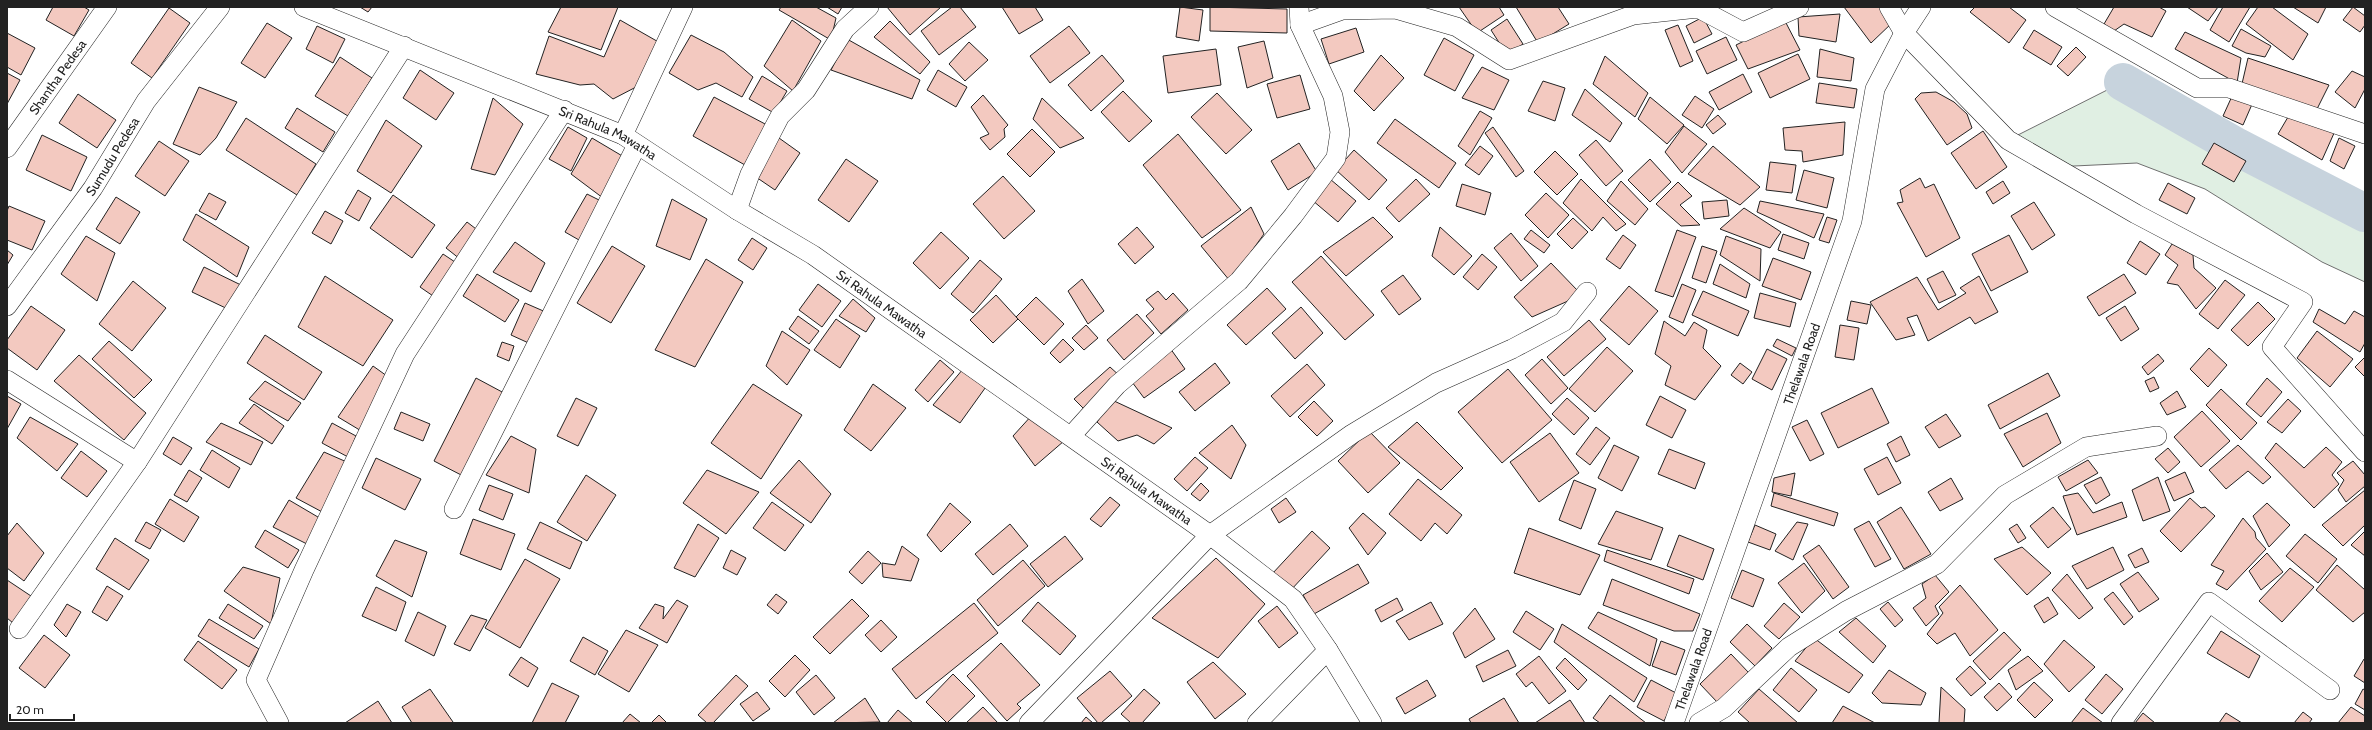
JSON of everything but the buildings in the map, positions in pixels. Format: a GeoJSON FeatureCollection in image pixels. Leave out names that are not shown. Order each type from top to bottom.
{"type":"FeatureCollection","features":[{"type":"Feature","properties":{"kind":"street","name":"Shantha Pedesa"},"geometry":{"type":"LineString","coordinates":[[7,148],[107,7]]}},
{"type":"Feature","properties":{"kind":"street","name":"Sumudu Pedesa"},"geometry":{"type":"LineString","coordinates":[[7,306],[92,188],[146,102],[220,7]]}},
{"type":"Feature","properties":{"kind":"street","name":"Sri Rahula Mawatha"},"geometry":{"type":"LineString","coordinates":[[304,7],[564,110],[630,140],[737,210],[813,255],[1071,436],[1210,536],[1293,599],[1328,650],[1372,723]]}},
{"type":"Feature","properties":{"kind":"street"},"geometry":{"type":"LineString","coordinates":[[454,509],[630,140],[683,7]]}},
{"type":"Feature","properties":{"kind":"street"},"geometry":{"type":"LineString","coordinates":[[737,210],[750,174],[780,116],[806,90],[845,29],[869,7]]}},
{"type":"Feature","properties":{"kind":"street"},"geometry":{"type":"LineString","coordinates":[[1071,436],[1117,385],[1239,281],[1293,216],[1336,158],[1340,132],[1333,96],[1300,16],[1342,10],[1395,9],[1457,27],[1509,60],[1633,15],[1698,8],[1744,32],[1799,7]]}},
{"type":"Feature","properties":{"kind":"street"},"geometry":{"type":"LineString","coordinates":[[1889,7],[1904,33],[2008,140],[2136,214],[2303,302],[2272,348],[2365,452]]}},
{"type":"Feature","properties":{"kind":"street","name":"Thelawala Road"},"geometry":{"type":"LineString","coordinates":[[1674,723],[1852,221],[1875,89],[1904,33],[1921,7]]}},
{"type":"Feature","properties":{"kind":"street"},"geometry":{"type":"LineString","coordinates":[[2055,7],[2197,88],[2229,88],[2365,134]]}},
{"type":"Feature","properties":{"kind":"street"},"geometry":{"type":"LineString","coordinates":[[19,629],[137,462],[404,46]]}},
{"type":"Feature","properties":{"kind":"street"},"geometry":{"type":"LineString","coordinates":[[279,723],[256,680],[361,447],[405,354],[564,110]]}},
{"type":"Feature","properties":{"kind":"street"},"geometry":{"type":"LineString","coordinates":[[1029,723],[1210,536],[1352,434],[1436,383],[1512,349],[1563,322],[1587,292]]}},
{"type":"Feature","properties":{"kind":"street"},"geometry":{"type":"LineString","coordinates":[[7,380],[137,462]]}},
{"type":"Feature","properties":{"kind":"street"},"geometry":{"type":"LineString","coordinates":[[1700,723],[1724,708],[1789,647],[1846,611],[1937,564],[2005,495],[2086,447],[2157,436]]}},
{"type":"Feature","properties":{"kind":"street"},"geometry":{"type":"LineString","coordinates":[[2121,723],[2209,602],[2330,690]]}},
{"type":"Feature","properties":{"kind":"street"},"geometry":{"type":"LineString","coordinates":[[1257,723],[1328,650]]}},
{"type":"Feature","properties":{"kind":"green space"},"geometry":{"type":"Polygon","coordinates":[[[2123,82],[2365,216],[2365,282],[2322,262],[2205,189],[2137,163],[2053,167],[2008,140],[2123,82]]]}},
{"type":"Feature","properties":{"kind":"waterway"},"geometry":{"type":"LineString","coordinates":[[2123,82],[2237,147],[2365,213]]}}]}
